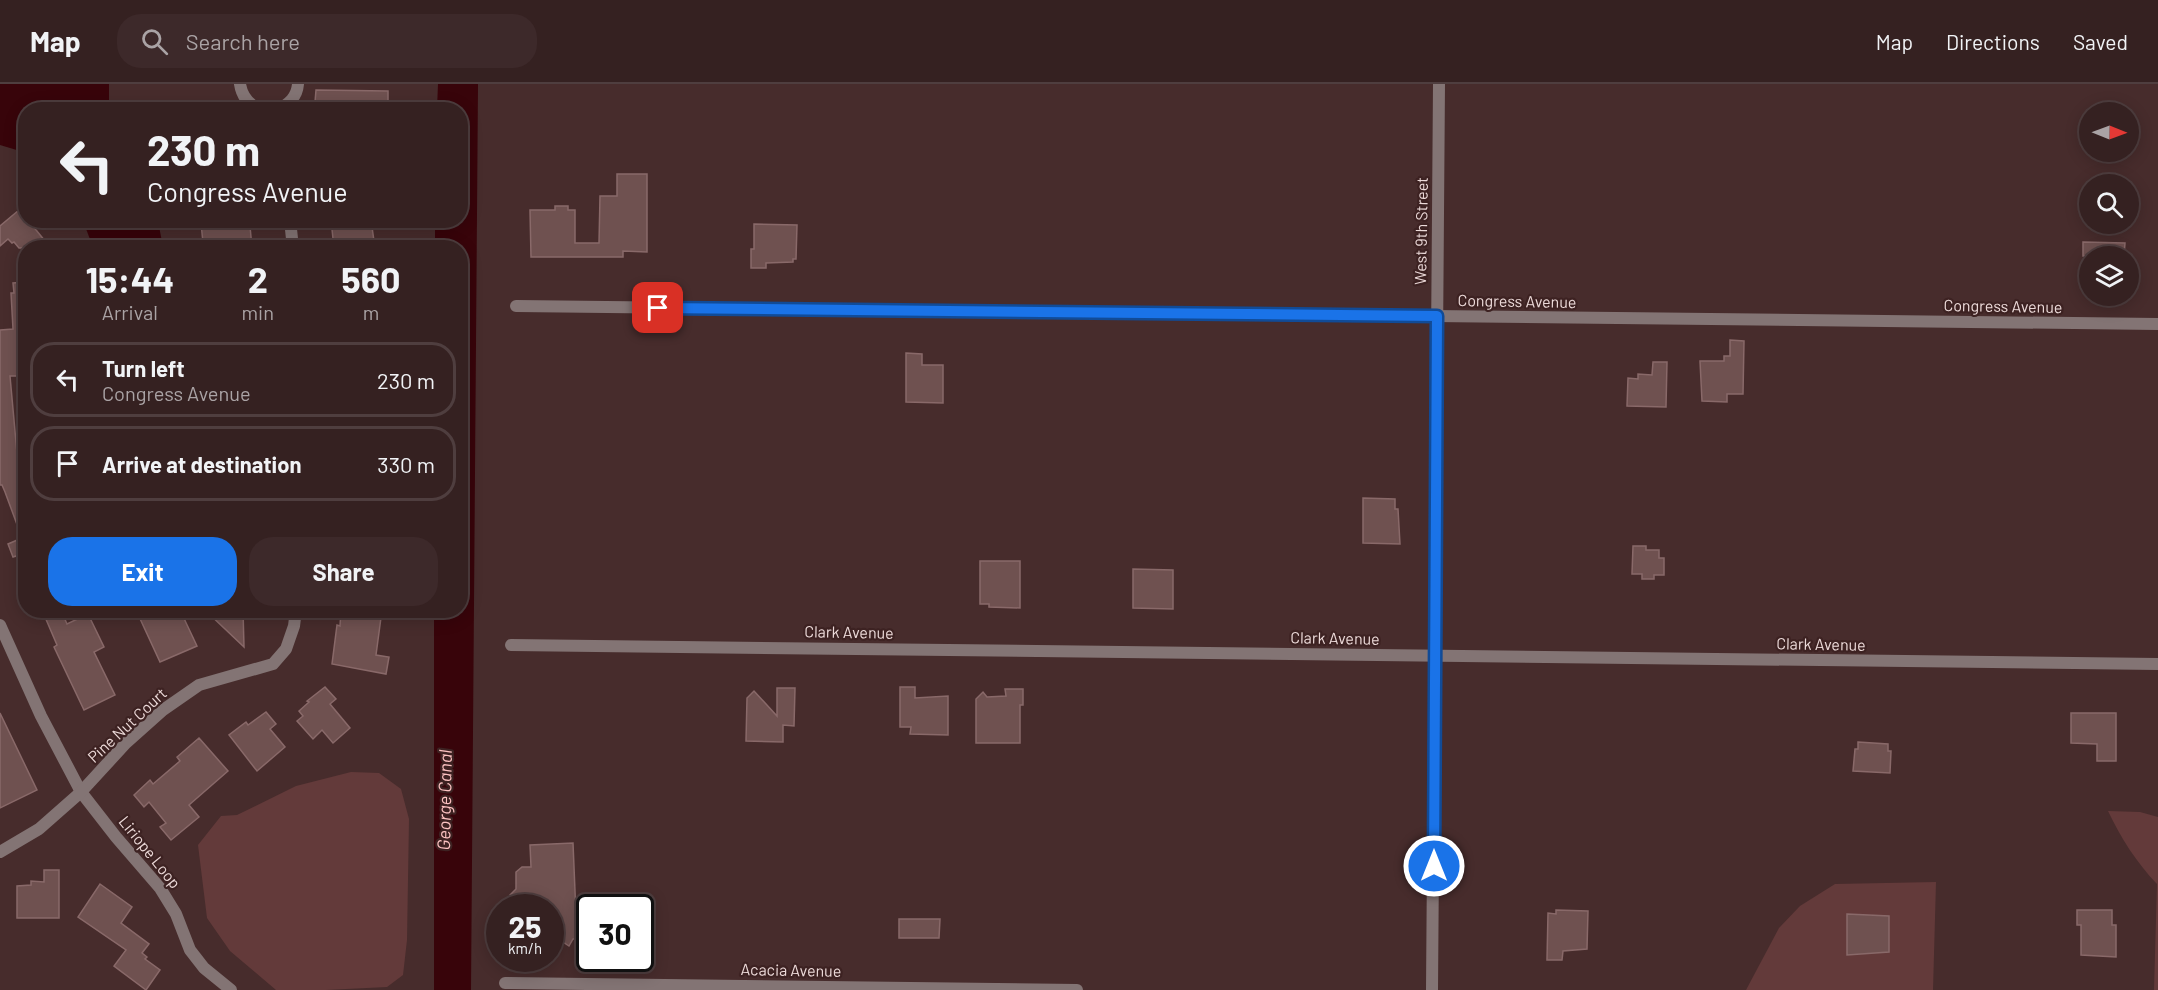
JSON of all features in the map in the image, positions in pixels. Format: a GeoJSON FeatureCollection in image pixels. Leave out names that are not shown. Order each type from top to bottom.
{"type":"FeatureCollection","features":[{"type":"Feature","properties":{"kind":"street"},"geometry":{"type":"LineString","coordinates":[[240,84],[249,102]]}},
{"type":"Feature","properties":{"kind":"street"},"geometry":{"type":"LineString","coordinates":[[289,102],[294,98],[298,84]]}},
{"type":"Feature","properties":{"kind":"street","name":"West 9th Street"},"geometry":{"type":"LineString","coordinates":[[1432,990],[1439,84]]}},
{"type":"Feature","properties":{"kind":"street","name":"Congress Avenue"},"geometry":{"type":"LineString","coordinates":[[516,306],[2158,324]]}},
{"type":"Feature","properties":{"kind":"street","name":"Pine Nut Court"},"geometry":{"type":"LineString","coordinates":[[0,852],[39,829],[81,792],[126,743],[155,717],[199,685],[273,664],[286,648],[295,618]]}},
{"type":"Feature","properties":{"kind":"street","name":"Liriope Loop"},"geometry":{"type":"LineString","coordinates":[[0,625],[41,716],[81,792],[160,888],[176,914],[190,950],[204,968],[231,990]]}},
{"type":"Feature","properties":{"kind":"street","name":"Clark Avenue"},"geometry":{"type":"LineString","coordinates":[[511,645],[2158,664]]}},
{"type":"Feature","properties":{"kind":"street","name":"Acacia Avenue"},"geometry":{"type":"LineString","coordinates":[[505,983],[1077,990]]}},
{"type":"Feature","properties":{"kind":"shaded area"},"geometry":{"type":"Polygon","coordinates":[[[351,772],[379,773],[401,789],[409,819],[407,940],[403,975],[387,987],[276,990],[230,951],[207,918],[198,845],[221,816],[237,815],[296,786],[351,772]]]}},
{"type":"Feature","properties":{"kind":"shaded area"},"geometry":{"type":"Polygon","coordinates":[[[2108,811],[2140,812],[2158,817],[2158,990],[2154,990],[2157,884],[2142,867],[2118,831],[2108,811]]]}},
{"type":"Feature","properties":{"kind":"shaded area"},"geometry":{"type":"Polygon","coordinates":[[[1936,882],[1933,990],[1746,990],[1779,928],[1800,906],[1835,884],[1936,882]]]}},
{"type":"Feature","properties":{"kind":"water"},"geometry":{"type":"Polygon","coordinates":[[[0,84],[109,84],[109,102],[18,102],[18,150],[0,145],[0,84]]]}},
{"type":"Feature","properties":{"kind":"water","name":"George Canal"},"geometry":{"type":"Polygon","coordinates":[[[438,84],[478,84],[471,990],[434,990],[434,618],[468,618],[468,240],[435,240],[435,228],[468,228],[468,102],[437,102],[438,84]]]}},
{"type":"Feature","properties":{"kind":"water"},"geometry":{"type":"Polygon","coordinates":[[[86,228],[159,228],[162,240],[90,240],[86,228]]]}},
{"type":"Feature","properties":{"kind":"building"},"geometry":{"type":"Polygon","coordinates":[[[316,90],[388,91],[388,102],[315,102],[316,90]]]}},
{"type":"Feature","properties":{"kind":"building"},"geometry":{"type":"Polygon","coordinates":[[[617,174],[647,174],[647,252],[623,251],[623,257],[531,257],[530,210],[555,210],[555,206],[568,206],[568,210],[575,210],[575,243],[599,243],[600,196],[617,196],[617,174]]]}},
{"type":"Feature","properties":{"kind":"building"},"geometry":{"type":"Polygon","coordinates":[[[18,211],[18,228],[34,228],[44,240],[18,240],[18,247],[8,239],[0,246],[0,226],[18,211]]]}},
{"type":"Feature","properties":{"kind":"building"},"geometry":{"type":"Polygon","coordinates":[[[754,224],[797,225],[796,259],[793,259],[793,262],[766,263],[766,268],[751,268],[754,224]]]}},
{"type":"Feature","properties":{"kind":"building"},"geometry":{"type":"Polygon","coordinates":[[[202,228],[250,228],[251,240],[203,240],[202,228]]]}},
{"type":"Feature","properties":{"kind":"building"},"geometry":{"type":"Polygon","coordinates":[[[332,228],[372,228],[374,240],[333,240],[332,228]]]}},
{"type":"Feature","properties":{"kind":"building"},"geometry":{"type":"Polygon","coordinates":[[[2083,242],[2125,243],[2125,246],[2083,246],[2083,242]]]}},
{"type":"Feature","properties":{"kind":"building"},"geometry":{"type":"Polygon","coordinates":[[[13,283],[18,283],[18,376],[10,376],[18,453],[18,527],[5,492],[0,485],[0,330],[13,329],[11,293],[14,293],[13,283]]]}},
{"type":"Feature","properties":{"kind":"building"},"geometry":{"type":"Polygon","coordinates":[[[1730,340],[1744,341],[1743,394],[1727,394],[1727,402],[1702,401],[1700,361],[1724,361],[1724,356],[1730,356],[1730,340]]]}},
{"type":"Feature","properties":{"kind":"building"},"geometry":{"type":"Polygon","coordinates":[[[906,353],[922,354],[922,365],[943,365],[943,403],[906,402],[906,353]]]}},
{"type":"Feature","properties":{"kind":"building"},"geometry":{"type":"Polygon","coordinates":[[[1653,362],[1667,362],[1666,407],[1627,406],[1628,378],[1638,379],[1638,374],[1652,375],[1653,362]]]}},
{"type":"Feature","properties":{"kind":"building"},"geometry":{"type":"Polygon","coordinates":[[[1363,498],[1395,499],[1395,509],[1398,509],[1400,544],[1363,543],[1363,498]]]}},
{"type":"Feature","properties":{"kind":"building"},"geometry":{"type":"Polygon","coordinates":[[[18,540],[18,560],[16,556],[13,557],[8,544],[18,540]]]}},
{"type":"Feature","properties":{"kind":"building"},"geometry":{"type":"Polygon","coordinates":[[[1633,546],[1646,546],[1646,550],[1659,550],[1659,558],[1664,558],[1664,575],[1654,575],[1654,579],[1642,579],[1642,574],[1632,574],[1633,546]]]}},
{"type":"Feature","properties":{"kind":"building"},"geometry":{"type":"Polygon","coordinates":[[[980,561],[1020,561],[1020,608],[989,607],[989,604],[980,604],[980,561]]]}},
{"type":"Feature","properties":{"kind":"building"},"geometry":{"type":"Polygon","coordinates":[[[1133,569],[1173,570],[1173,609],[1133,608],[1133,569]]]}},
{"type":"Feature","properties":{"kind":"building"},"geometry":{"type":"Polygon","coordinates":[[[45,618],[64,618],[67,624],[80,618],[90,618],[104,647],[94,652],[115,695],[84,710],[54,647],[57,645],[45,618]]]}},
{"type":"Feature","properties":{"kind":"building"},"geometry":{"type":"Polygon","coordinates":[[[140,618],[184,618],[197,646],[160,662],[140,618]]]}},
{"type":"Feature","properties":{"kind":"building"},"geometry":{"type":"Polygon","coordinates":[[[213,618],[243,618],[244,647],[213,618]]]}},
{"type":"Feature","properties":{"kind":"building"},"geometry":{"type":"Polygon","coordinates":[[[340,618],[381,618],[376,655],[389,657],[386,674],[332,664],[337,625],[340,626],[340,618]]]}},
{"type":"Feature","properties":{"kind":"building"},"geometry":{"type":"Polygon","coordinates":[[[325,687],[336,699],[330,704],[350,728],[333,743],[322,730],[313,739],[297,721],[303,716],[299,711],[309,702],[307,701],[325,687]]]}},
{"type":"Feature","properties":{"kind":"building"},"geometry":{"type":"Polygon","coordinates":[[[900,687],[915,687],[915,698],[948,696],[948,735],[910,734],[911,727],[900,727],[900,687]]]}},
{"type":"Feature","properties":{"kind":"building"},"geometry":{"type":"Polygon","coordinates":[[[777,688],[795,688],[794,726],[783,725],[783,742],[746,741],[747,698],[754,691],[777,716],[777,688]]]}},
{"type":"Feature","properties":{"kind":"building"},"geometry":{"type":"Polygon","coordinates":[[[1005,689],[1023,689],[1023,705],[1020,705],[1020,743],[976,743],[976,699],[983,692],[987,697],[1006,696],[1005,689]]]}},
{"type":"Feature","properties":{"kind":"building"},"geometry":{"type":"Polygon","coordinates":[[[266,712],[276,724],[270,729],[285,747],[257,771],[229,735],[246,722],[248,725],[266,712]]]}},
{"type":"Feature","properties":{"kind":"building"},"geometry":{"type":"Polygon","coordinates":[[[0,713],[37,790],[0,808],[0,713]]]}},
{"type":"Feature","properties":{"kind":"building"},"geometry":{"type":"Polygon","coordinates":[[[2071,713],[2116,713],[2116,761],[2097,761],[2097,744],[2071,743],[2071,713]]]}},
{"type":"Feature","properties":{"kind":"building"},"geometry":{"type":"Polygon","coordinates":[[[199,738],[228,771],[189,805],[199,817],[171,840],[160,827],[166,823],[149,802],[144,807],[134,795],[150,780],[153,784],[180,761],[177,757],[199,738]]]}},
{"type":"Feature","properties":{"kind":"building"},"geometry":{"type":"Polygon","coordinates":[[[1858,742],[1888,744],[1888,751],[1891,751],[1890,773],[1853,771],[1858,742]]]}},
{"type":"Feature","properties":{"kind":"building"},"geometry":{"type":"Polygon","coordinates":[[[573,843],[576,939],[573,939],[569,946],[564,943],[564,894],[511,894],[516,889],[516,872],[522,867],[531,867],[530,845],[573,843]]]}},
{"type":"Feature","properties":{"kind":"building"},"geometry":{"type":"Polygon","coordinates":[[[44,870],[59,870],[59,918],[17,918],[17,886],[31,885],[31,881],[44,882],[44,870]]]}},
{"type":"Feature","properties":{"kind":"building"},"geometry":{"type":"Polygon","coordinates":[[[100,884],[132,907],[121,923],[149,944],[142,953],[147,957],[145,959],[160,970],[146,990],[114,966],[126,950],[78,917],[100,884]]]}},
{"type":"Feature","properties":{"kind":"building"},"geometry":{"type":"Polygon","coordinates":[[[1556,910],[1588,911],[1587,949],[1563,951],[1562,960],[1547,960],[1548,913],[1556,914],[1556,910]]]}},
{"type":"Feature","properties":{"kind":"building"},"geometry":{"type":"Polygon","coordinates":[[[2077,910],[2112,910],[2112,925],[2116,925],[2116,957],[2081,955],[2081,925],[2077,925],[2077,910]]]}},
{"type":"Feature","properties":{"kind":"building"},"geometry":{"type":"Polygon","coordinates":[[[1847,914],[1889,916],[1889,952],[1847,955],[1847,914]]]}},
{"type":"Feature","properties":{"kind":"building"},"geometry":{"type":"Polygon","coordinates":[[[899,919],[940,919],[939,938],[899,938],[899,919]]]}},
{"type":"Feature","properties":{"kind":"route"},"geometry":{"type":"LineString","coordinates":[[658,308],[1437,316],[1434,866]]}}]}
